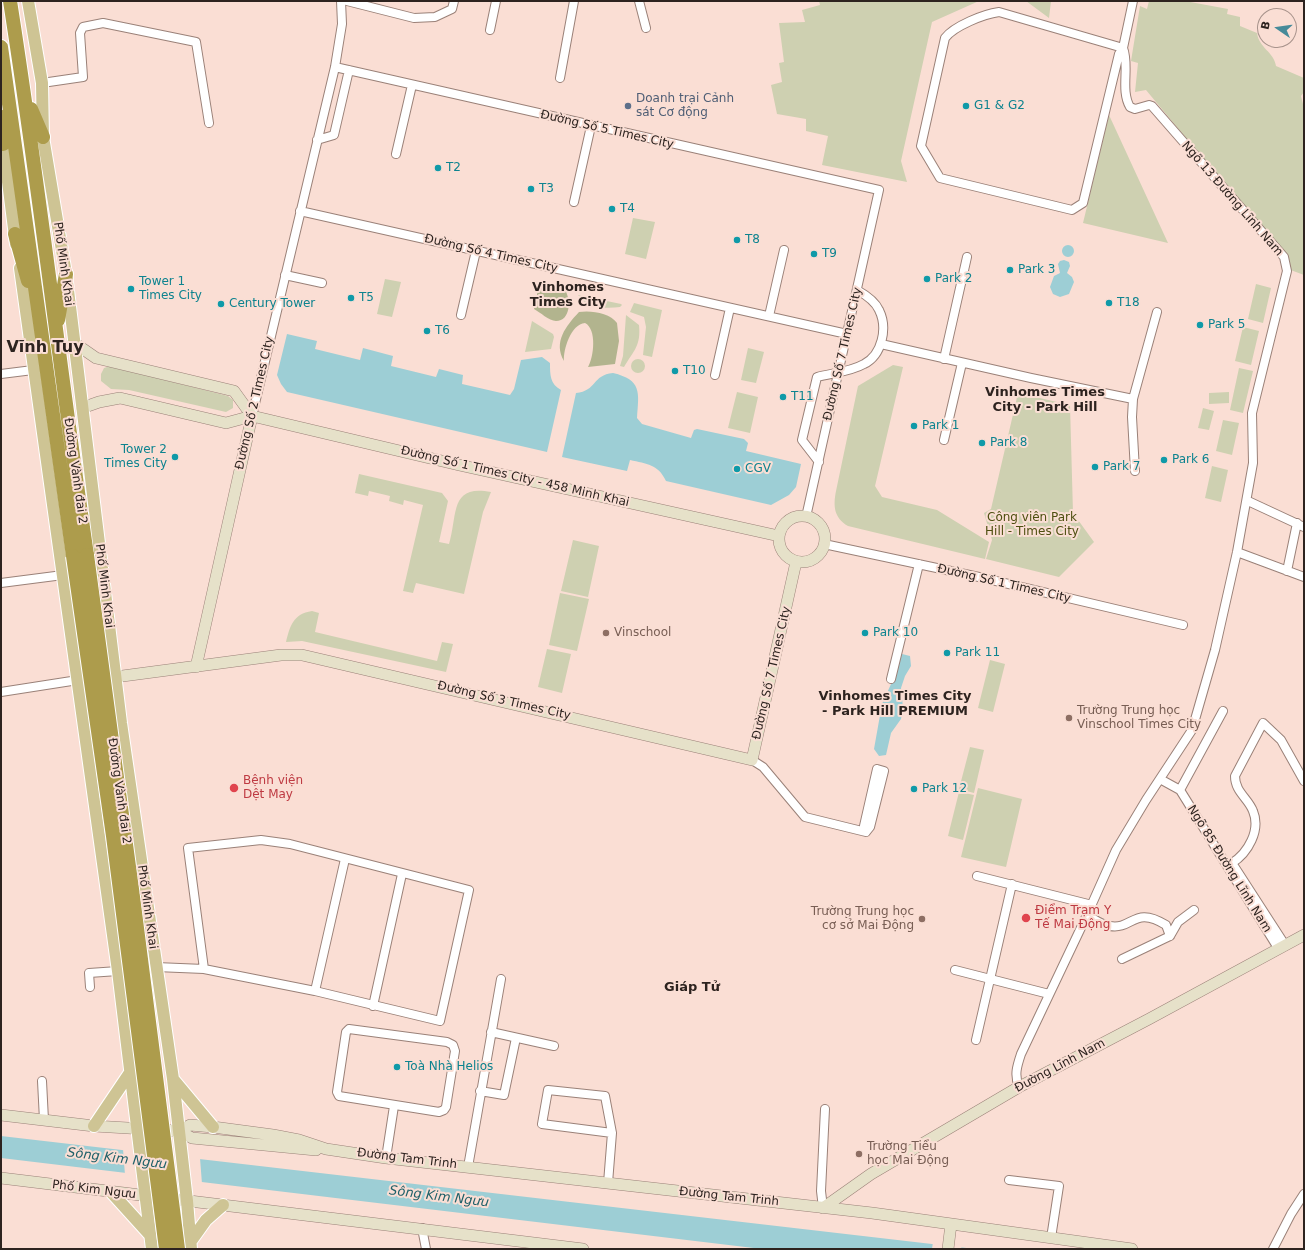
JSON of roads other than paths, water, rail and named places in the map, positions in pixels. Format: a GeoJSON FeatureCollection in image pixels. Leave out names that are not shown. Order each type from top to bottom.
{"type":"FeatureCollection","features":[{"type":"Feature","properties":{"kind":"highway"},"geometry":{"type":"LineString","coordinates":[[10,1],[24,94],[50,339]]}},
{"type":"Feature","properties":{"kind":"highway"},"geometry":{"type":"LineString","coordinates":[[1,47],[50,339],[80,555]]}},
{"type":"Feature","properties":{"kind":"highway"},"geometry":{"type":"LineString","coordinates":[[24,94],[43,136]]}},
{"type":"Feature","properties":{"kind":"highway"},"geometry":{"type":"LineString","coordinates":[[2,137],[9,95]]}},
{"type":"Feature","properties":{"kind":"highway"},"geometry":{"type":"LineString","coordinates":[[15,234],[50,339]]}},
{"type":"Feature","properties":{"kind":"highway"},"geometry":{"type":"LineString","coordinates":[[50,339],[66,274]]}},
{"type":"Feature","properties":{"kind":"highway","name":"Đường Vành đai 2"},"geometry":{"type":"LineString","coordinates":[[80,555],[113,836],[166,1249]]}},
{"type":"Feature","properties":{"kind":"highway","name":"Đường Vành đai 2"},"geometry":{"type":"LineString","coordinates":[[80,555],[132,889],[178,1249]]}},
{"type":"Feature","properties":{"kind":"main road","name":"Phố Minh Khai"},"geometry":{"type":"LineString","coordinates":[[28,1],[42,83],[43,136],[66,274],[108,624],[187,1195]]}},
{"type":"Feature","properties":{"kind":"main road"},"geometry":{"type":"LineString","coordinates":[[2,137],[33,370],[71,630],[118,971],[129,1074],[152,1249]]}},
{"type":"Feature","properties":{"kind":"main road"},"geometry":{"type":"LineString","coordinates":[[73,342],[96,358],[234,391],[252,416]]}},
{"type":"Feature","properties":{"kind":"main road","name":"Đường Số 1 Times City - 458 Minh Khai"},"geometry":{"type":"LineString","coordinates":[[82,408],[99,402],[120,398],[226,423],[252,416],[459,465],[779,536]]}},
{"type":"Feature","properties":{"kind":"main road","name":"Đường Số 2 Times City"},"geometry":{"type":"LineString","coordinates":[[196,667],[252,416]]}},
{"type":"Feature","properties":{"kind":"main road"},"geometry":{"type":"LineString","coordinates":[[806,517],[814,520],[821,526],[824,535],[824,544],[821,552],[814,559],[805,562],[796,562],[788,558],[783,552],[779,544],[779,536],[782,528],[792,519],[806,517]]}},
{"type":"Feature","properties":{"kind":"main road","name":"Đường Số 7 Times City"},"geometry":{"type":"LineString","coordinates":[[752,760],[796,562]]}},
{"type":"Feature","properties":{"kind":"main road"},"geometry":{"type":"LineString","coordinates":[[71,630],[108,624]]}},
{"type":"Feature","properties":{"kind":"main road","name":"Đường Số 3 Times City"},"geometry":{"type":"LineString","coordinates":[[115,677],[288,655],[312,657],[752,760]]}},
{"type":"Feature","properties":{"kind":"main road"},"geometry":{"type":"LineString","coordinates":[[78,680],[115,677]]}},
{"type":"Feature","properties":{"kind":"main road","name":"Đường Lĩnh Nam"},"geometry":{"type":"LineString","coordinates":[[823,1208],[871,1174],[1019,1087],[1304,935]]}},
{"type":"Feature","properties":{"kind":"main road"},"geometry":{"type":"LineString","coordinates":[[94,1126],[129,1074]]}},
{"type":"Feature","properties":{"kind":"main road"},"geometry":{"type":"LineString","coordinates":[[172,1079],[213,1127]]}},
{"type":"Feature","properties":{"kind":"main road"},"geometry":{"type":"LineString","coordinates":[[1,1115],[94,1126],[137,1135]]}},
{"type":"Feature","properties":{"kind":"main road","name":"Đường Tam Trinh"},"geometry":{"type":"LineString","coordinates":[[137,1135],[179,1131],[190,1125],[213,1127],[299,1140],[326,1149],[386,1158],[823,1208],[950,1230],[1051,1238],[1132,1249]]}},
{"type":"Feature","properties":{"kind":"main road","name":"Đường Tam Trinh"},"geometry":{"type":"LineString","coordinates":[[179,1131],[192,1138],[278,1147],[316,1150],[326,1149]]}},
{"type":"Feature","properties":{"kind":"main road","name":"Phố Kim Ngưu"},"geometry":{"type":"LineString","coordinates":[[1,1178],[112,1193],[145,1190],[187,1195]]}},
{"type":"Feature","properties":{"kind":"main road"},"geometry":{"type":"LineString","coordinates":[[112,1193],[150,1235]]}},
{"type":"Feature","properties":{"kind":"main road"},"geometry":{"type":"LineString","coordinates":[[191,1245],[187,1195],[223,1205],[422,1228],[583,1249]]}},
{"type":"Feature","properties":{"kind":"main road"},"geometry":{"type":"LineString","coordinates":[[191,1245],[206,1220],[223,1205]]}},
{"type":"Feature","properties":{"kind":"main road"},"geometry":{"type":"LineString","coordinates":[[948,1249],[950,1230]]}},
{"type":"Feature","properties":{"kind":"street","name":"Đường Số 2 Times City"},"geometry":{"type":"LineString","coordinates":[[252,416],[335,67],[342,24],[341,1]]}},
{"type":"Feature","properties":{"kind":"street"},"geometry":{"type":"LineString","coordinates":[[347,1],[414,18],[435,17],[452,9],[454,1]]}},
{"type":"Feature","properties":{"kind":"street"},"geometry":{"type":"LineString","coordinates":[[490,30],[496,1]]}},
{"type":"Feature","properties":{"kind":"street"},"geometry":{"type":"LineString","coordinates":[[560,78],[574,1]]}},
{"type":"Feature","properties":{"kind":"street"},"geometry":{"type":"LineString","coordinates":[[639,1],[646,28]]}},
{"type":"Feature","properties":{"kind":"street"},"geometry":{"type":"LineString","coordinates":[[1124,48],[1084,38],[999,12],[989,13],[950,32],[945,38],[921,146],[940,178],[1072,210],[1083,203],[1119,54],[1124,48],[1133,1]]}},
{"type":"Feature","properties":{"kind":"street"},"geometry":{"type":"LineString","coordinates":[[42,83],[83,77],[80,33],[83,27],[89,24],[104,23],[196,42],[209,123]]}},
{"type":"Feature","properties":{"kind":"street","name":"Ngõ 13 Đường Lĩnh Nam"},"geometry":{"type":"LineString","coordinates":[[1019,1087],[1016,1079],[1016,1070],[1021,1054],[1092,905],[1116,850],[1192,730],[1215,650],[1248,501],[1253,464],[1252,413],[1287,271],[1284,257],[1152,106],[1149,105],[1135,109],[1130,107],[1126,91],[1126,56],[1124,48]]}},
{"type":"Feature","properties":{"kind":"street","name":"Đường Số 5 Times City"},"geometry":{"type":"LineString","coordinates":[[335,67],[879,190]]}},
{"type":"Feature","properties":{"kind":"street"},"geometry":{"type":"LineString","coordinates":[[317,140],[334,135],[349,70]]}},
{"type":"Feature","properties":{"kind":"street"},"geometry":{"type":"LineString","coordinates":[[396,154],[412,85]]}},
{"type":"Feature","properties":{"kind":"street"},"geometry":{"type":"LineString","coordinates":[[574,202],[591,126]]}},
{"type":"Feature","properties":{"kind":"street","name":"Đường Số 7 Times City"},"geometry":{"type":"LineString","coordinates":[[806,517],[879,190]]}},
{"type":"Feature","properties":{"kind":"street","name":"Đường Số 4 Times City"},"geometry":{"type":"LineString","coordinates":[[300,211],[847,334]]}},
{"type":"Feature","properties":{"kind":"street"},"geometry":{"type":"LineString","coordinates":[[769,316],[784,250]]}},
{"type":"Feature","properties":{"kind":"street"},"geometry":{"type":"LineString","coordinates":[[461,315],[476,251]]}},
{"type":"Feature","properties":{"kind":"street"},"geometry":{"type":"LineString","coordinates":[[944,359],[967,257]]}},
{"type":"Feature","properties":{"kind":"street"},"geometry":{"type":"LineString","coordinates":[[285,275],[322,283]]}},
{"type":"Feature","properties":{"kind":"street"},"geometry":{"type":"LineString","coordinates":[[819,462],[802,440],[817,377],[839,371],[853,370],[866,364],[876,354],[881,344],[884,325],[879,310],[870,298],[857,290]]}},
{"type":"Feature","properties":{"kind":"street"},"geometry":{"type":"LineString","coordinates":[[715,375],[730,308]]}},
{"type":"Feature","properties":{"kind":"street"},"geometry":{"type":"LineString","coordinates":[[1135,471],[1132,417],[1133,398],[1157,312]]}},
{"type":"Feature","properties":{"kind":"street"},"geometry":{"type":"LineString","coordinates":[[881,344],[962,363],[1133,398]]}},
{"type":"Feature","properties":{"kind":"street"},"geometry":{"type":"LineString","coordinates":[[944,440],[962,363]]}},
{"type":"Feature","properties":{"kind":"street"},"geometry":{"type":"LineString","coordinates":[[1,374],[33,370]]}},
{"type":"Feature","properties":{"kind":"street"},"geometry":{"type":"LineString","coordinates":[[1248,501],[1300,525],[1287,571]]}},
{"type":"Feature","properties":{"kind":"street","name":"Đường Số 1 Times City"},"geometry":{"type":"LineString","coordinates":[[824,544],[919,564],[1183,625]]}},
{"type":"Feature","properties":{"kind":"street"},"geometry":{"type":"LineString","coordinates":[[1237,552],[1304,578]]}},
{"type":"Feature","properties":{"kind":"street"},"geometry":{"type":"LineString","coordinates":[[891,679],[919,564]]}},
{"type":"Feature","properties":{"kind":"street"},"geometry":{"type":"LineString","coordinates":[[1,583],[63,575]]}},
{"type":"Feature","properties":{"kind":"street"},"geometry":{"type":"LineString","coordinates":[[1,692],[78,680]]}},
{"type":"Feature","properties":{"kind":"street"},"geometry":{"type":"LineString","coordinates":[[1180,790],[1223,711]]}},
{"type":"Feature","properties":{"kind":"street"},"geometry":{"type":"LineString","coordinates":[[1281,946],[1232,863],[1240,858],[1246,850],[1253,837],[1255,826],[1254,812],[1235,784],[1235,776],[1263,723],[1281,740],[1304,781]]}},
{"type":"Feature","properties":{"kind":"street","name":"Đường Số 3 Times City"},"geometry":{"type":"LineString","coordinates":[[752,760],[763,767],[806,817],[866,832]]}},
{"type":"Feature","properties":{"kind":"street"},"geometry":{"type":"LineString","coordinates":[[877,769],[884,771],[870,827],[866,832],[864,826],[877,769]]}},
{"type":"Feature","properties":{"kind":"street","name":"Ngõ 85 Đường Lĩnh Nam"},"geometry":{"type":"LineString","coordinates":[[1160,779],[1180,790],[1281,946]]}},
{"type":"Feature","properties":{"kind":"street"},"geometry":{"type":"LineString","coordinates":[[156,967],[204,968],[315,991],[440,1021],[453,968],[469,890],[290,844],[261,840],[188,848],[204,968]]}},
{"type":"Feature","properties":{"kind":"street"},"geometry":{"type":"LineString","coordinates":[[315,991],[345,859]]}},
{"type":"Feature","properties":{"kind":"street"},"geometry":{"type":"LineString","coordinates":[[373,1006],[402,874]]}},
{"type":"Feature","properties":{"kind":"street"},"geometry":{"type":"LineString","coordinates":[[977,876],[1092,905]]}},
{"type":"Feature","properties":{"kind":"street"},"geometry":{"type":"LineString","coordinates":[[976,1040],[1012,884]]}},
{"type":"Feature","properties":{"kind":"street"},"geometry":{"type":"LineString","coordinates":[[1122,958],[1170,936],[1178,922],[1194,910]]}},
{"type":"Feature","properties":{"kind":"street"},"geometry":{"type":"LineString","coordinates":[[1087,915],[1113,927],[1135,918],[1146,917],[1166,925],[1170,936]]}},
{"type":"Feature","properties":{"kind":"street"},"geometry":{"type":"LineString","coordinates":[[955,970],[1049,994]]}},
{"type":"Feature","properties":{"kind":"street"},"geometry":{"type":"LineString","coordinates":[[90,987],[89,973],[118,971]]}},
{"type":"Feature","properties":{"kind":"street"},"geometry":{"type":"LineString","coordinates":[[468,1167],[490,1032],[501,979]]}},
{"type":"Feature","properties":{"kind":"street"},"geometry":{"type":"LineString","coordinates":[[349,1029],[447,1042],[453,1045],[455,1051],[446,1107],[444,1110],[438,1112],[394,1106],[339,1096],[337,1094],[346,1032],[349,1029]]}},
{"type":"Feature","properties":{"kind":"street"},"geometry":{"type":"LineString","coordinates":[[490,1032],[554,1046]]}},
{"type":"Feature","properties":{"kind":"street"},"geometry":{"type":"LineString","coordinates":[[480,1091],[504,1095],[516,1038]]}},
{"type":"Feature","properties":{"kind":"street"},"geometry":{"type":"LineString","coordinates":[[42,1081],[44,1120]]}},
{"type":"Feature","properties":{"kind":"street"},"geometry":{"type":"LineString","coordinates":[[608,1183],[612,1133],[605,1096],[548,1090],[542,1124],[612,1133]]}},
{"type":"Feature","properties":{"kind":"street"},"geometry":{"type":"LineString","coordinates":[[386,1158],[394,1106]]}},
{"type":"Feature","properties":{"kind":"street"},"geometry":{"type":"LineString","coordinates":[[823,1208],[821,1191],[825,1109]]}},
{"type":"Feature","properties":{"kind":"street"},"geometry":{"type":"LineString","coordinates":[[1009,1180],[1059,1186],[1051,1238]]}},
{"type":"Feature","properties":{"kind":"street"},"geometry":{"type":"LineString","coordinates":[[1273,1249],[1291,1214],[1304,1194]]}},
{"type":"Feature","properties":{"kind":"street"},"geometry":{"type":"LineString","coordinates":[[422,1228],[426,1249]]}},
{"type":"Feature","properties":{"kind":"water"},"geometry":{"type":"Polygon","coordinates":[[[1066,245],[1070,245],[1074,251],[1070,257],[1066,257],[1062,253],[1062,249],[1066,245]]]}},
{"type":"Feature","properties":{"kind":"water"},"geometry":{"type":"Polygon","coordinates":[[[1064,260],[1069,262],[1070,266],[1067,273],[1072,277],[1074,282],[1069,294],[1060,297],[1053,294],[1050,287],[1054,276],[1060,273],[1058,264],[1060,261],[1064,260]]]}},
{"type":"Feature","properties":{"kind":"water"},"geometry":{"type":"Polygon","coordinates":[[[287,334],[317,341],[315,349],[360,360],[363,348],[393,356],[391,366],[436,377],[439,369],[463,375],[462,384],[510,395],[514,389],[521,360],[542,357],[550,363],[553,382],[557,388],[561,390],[547,452],[287,392],[277,375],[287,334]]]}},
{"type":"Feature","properties":{"kind":"water"},"geometry":{"type":"Polygon","coordinates":[[[613,373],[629,379],[637,388],[637,418],[642,424],[691,438],[694,430],[697,429],[744,439],[748,443],[746,451],[801,464],[796,487],[789,495],[771,505],[666,481],[663,475],[656,468],[630,460],[627,471],[562,457],[576,393],[583,392],[588,389],[606,374],[613,373]]]}},
{"type":"Feature","properties":{"kind":"water"},"geometry":{"type":"Polygon","coordinates":[[[902,654],[910,656],[911,666],[905,676],[901,688],[903,708],[901,719],[891,733],[886,755],[879,756],[874,749],[882,704],[896,673],[896,661],[902,654]]]}},
{"type":"Feature","properties":{"kind":"water","name":"Sông Kim Ngưu"},"geometry":{"type":"Polygon","coordinates":[[[1,1136],[975,1249],[762,1249],[1,1158],[1,1136]]]}},
{"type":"Feature","properties":{"kind":"place","name":"Doanh trại Cảnh sát Cơ động"},"geometry":{"type":"Point","coordinates":[628,106]}},
{"type":"Feature","properties":{"kind":"place","name":"G1 & G2"},"geometry":{"type":"Point","coordinates":[966,106]}},
{"type":"Feature","properties":{"kind":"place","name":"T2"},"geometry":{"type":"Point","coordinates":[438,168]}},
{"type":"Feature","properties":{"kind":"place","name":"T3"},"geometry":{"type":"Point","coordinates":[531,189]}},
{"type":"Feature","properties":{"kind":"place","name":"T4"},"geometry":{"type":"Point","coordinates":[612,209]}},
{"type":"Feature","properties":{"kind":"place","name":"T8"},"geometry":{"type":"Point","coordinates":[737,240]}},
{"type":"Feature","properties":{"kind":"place","name":"T9"},"geometry":{"type":"Point","coordinates":[814,254]}},
{"type":"Feature","properties":{"kind":"place","name":"Park 3"},"geometry":{"type":"Point","coordinates":[1010,270]}},
{"type":"Feature","properties":{"kind":"place","name":"Park 2"},"geometry":{"type":"Point","coordinates":[927,279]}},
{"type":"Feature","properties":{"kind":"place","name":"Tower 1 Times City"},"geometry":{"type":"Point","coordinates":[131,289]}},
{"type":"Feature","properties":{"kind":"place","name":"T5"},"geometry":{"type":"Point","coordinates":[351,298]}},
{"type":"Feature","properties":{"kind":"place","name":"T18"},"geometry":{"type":"Point","coordinates":[1109,303]}},
{"type":"Feature","properties":{"kind":"place","name":"Century Tower"},"geometry":{"type":"Point","coordinates":[221,304]}},
{"type":"Feature","properties":{"kind":"place","name":"Park 5"},"geometry":{"type":"Point","coordinates":[1200,325]}},
{"type":"Feature","properties":{"kind":"place","name":"T6"},"geometry":{"type":"Point","coordinates":[427,331]}},
{"type":"Feature","properties":{"kind":"place","name":"T10"},"geometry":{"type":"Point","coordinates":[675,371]}},
{"type":"Feature","properties":{"kind":"place","name":"T11"},"geometry":{"type":"Point","coordinates":[783,397]}},
{"type":"Feature","properties":{"kind":"place","name":"Park 1"},"geometry":{"type":"Point","coordinates":[914,426]}},
{"type":"Feature","properties":{"kind":"place","name":"Park 8"},"geometry":{"type":"Point","coordinates":[982,443]}},
{"type":"Feature","properties":{"kind":"place","name":"Tower 2 Times City"},"geometry":{"type":"Point","coordinates":[175,457]}},
{"type":"Feature","properties":{"kind":"place","name":"Park 6"},"geometry":{"type":"Point","coordinates":[1164,460]}},
{"type":"Feature","properties":{"kind":"place","name":"Park 7"},"geometry":{"type":"Point","coordinates":[1095,467]}},
{"type":"Feature","properties":{"kind":"place","name":"CGV"},"geometry":{"type":"Point","coordinates":[737,469]}},
{"type":"Feature","properties":{"kind":"place","name":"Vinschool"},"geometry":{"type":"Point","coordinates":[606,633]}},
{"type":"Feature","properties":{"kind":"place","name":"Park 10"},"geometry":{"type":"Point","coordinates":[865,633]}},
{"type":"Feature","properties":{"kind":"place","name":"Park 11"},"geometry":{"type":"Point","coordinates":[947,653]}},
{"type":"Feature","properties":{"kind":"place","name":"Trường Trung học Vinschool Times City"},"geometry":{"type":"Point","coordinates":[1069,718]}},
{"type":"Feature","properties":{"kind":"place","name":"Bệnh viện Dệt May"},"geometry":{"type":"Point","coordinates":[234,788]}},
{"type":"Feature","properties":{"kind":"place","name":"Park 12"},"geometry":{"type":"Point","coordinates":[914,789]}},
{"type":"Feature","properties":{"kind":"place","name":"Điểm Trạm Y Tế Mai Động"},"geometry":{"type":"Point","coordinates":[1026,918]}},
{"type":"Feature","properties":{"kind":"place","name":"Trường Trung học cơ sở Mai Động"},"geometry":{"type":"Point","coordinates":[922,919]}},
{"type":"Feature","properties":{"kind":"place","name":"Toà Nhà Helios"},"geometry":{"type":"Point","coordinates":[397,1067]}},
{"type":"Feature","properties":{"kind":"place","name":"Trường Tiểu học Mai Động"},"geometry":{"type":"Point","coordinates":[859,1154]}},
{"type":"Feature","properties":{"kind":"district","name":"Vinhomes Times City"},"geometry":{"type":"Point","coordinates":[568,296]}},
{"type":"Feature","properties":{"kind":"district","name":"Vĩnh Tuy"},"geometry":{"type":"Point","coordinates":[45,348]}},
{"type":"Feature","properties":{"kind":"district","name":"Vinhomes Times City - Park Hill"},"geometry":{"type":"Point","coordinates":[1045,400]}},
{"type":"Feature","properties":{"kind":"district","name":"Vinhomes Times City - Park Hill PREMIUM"},"geometry":{"type":"Point","coordinates":[895,704]}},
{"type":"Feature","properties":{"kind":"district","name":"Giáp Tử"},"geometry":{"type":"Point","coordinates":[692,988]}},
{"type":"Feature","properties":{"kind":"park label","name":"Công viên Park Hill - Times City"},"geometry":{"type":"Point","coordinates":[1032,525]}}]}
